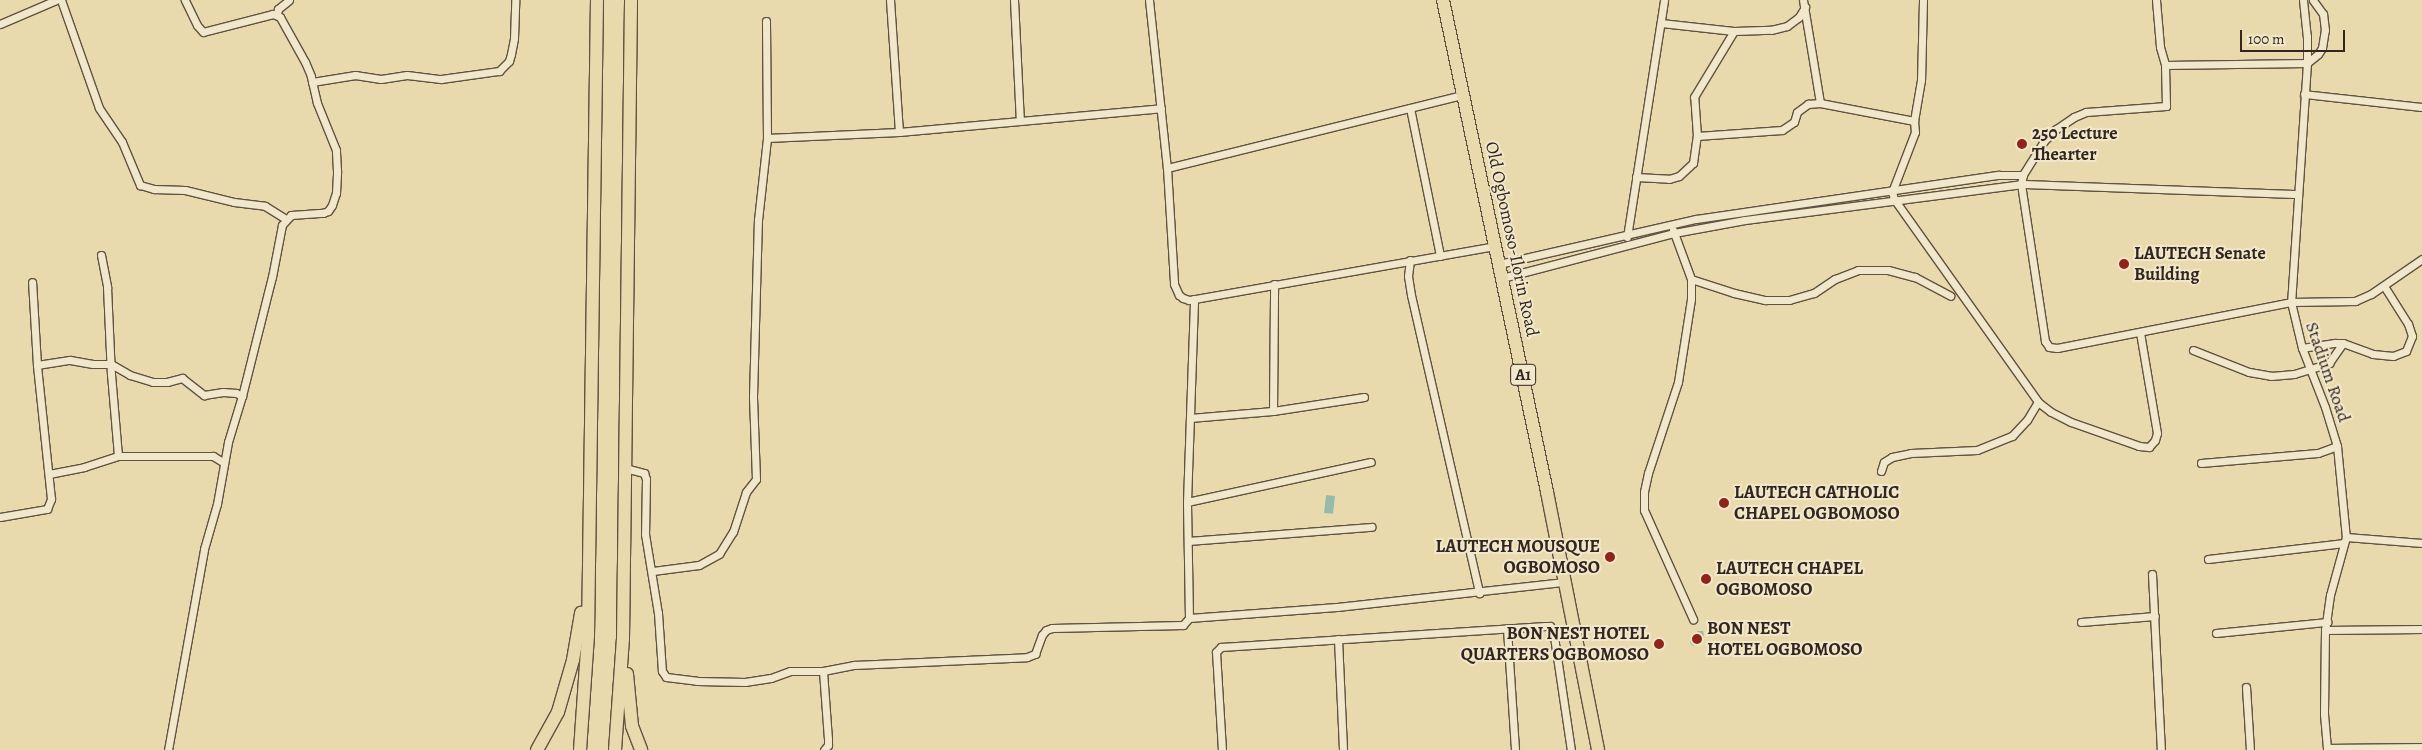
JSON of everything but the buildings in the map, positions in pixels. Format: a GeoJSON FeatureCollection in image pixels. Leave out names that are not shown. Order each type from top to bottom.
{"type":"FeatureCollection","features":[{"type":"Feature","properties":{"kind":"highway"},"geometry":{"type":"LineString","coordinates":[[580,750],[588,636],[587,579],[597,0]]}},
{"type":"Feature","properties":{"kind":"highway"},"geometry":{"type":"LineString","coordinates":[[615,750],[623,639],[631,0]]}},
{"type":"Feature","properties":{"kind":"highway","name":"Old Ogbomoso-Ilorin Road"},"geometry":{"type":"LineString","coordinates":[[1443,0],[1565,582],[1598,750]]}},
{"type":"Feature","properties":{"kind":"highway"},"geometry":{"type":"LineString","coordinates":[[537,750],[558,712],[566,686],[573,660],[587,579]]}},
{"type":"Feature","properties":{"kind":"highway"},"geometry":{"type":"LineString","coordinates":[[623,639],[632,726],[641,750]]}},
{"type":"Feature","properties":{"kind":"street"},"geometry":{"type":"LineString","coordinates":[[0,24],[56,0]]}},
{"type":"Feature","properties":{"kind":"street"},"geometry":{"type":"LineString","coordinates":[[62,0],[99,108],[122,142],[140,185],[154,189],[185,190],[234,202],[265,206],[286,219]]}},
{"type":"Feature","properties":{"kind":"street"},"geometry":{"type":"LineString","coordinates":[[185,0],[196,25],[203,32],[278,14]]}},
{"type":"Feature","properties":{"kind":"street"},"geometry":{"type":"LineString","coordinates":[[168,750],[204,549],[217,504],[224,463],[272,277],[279,236],[286,219],[291,215],[323,213],[332,205],[336,193],[336,150],[317,103],[305,62],[278,14],[278,9],[289,0]]}},
{"type":"Feature","properties":{"kind":"street"},"geometry":{"type":"LineString","coordinates":[[312,82],[355,75],[381,78],[407,75],[441,79],[499,71],[509,61],[511,54],[514,38],[515,0]]}},
{"type":"Feature","properties":{"kind":"street"},"geometry":{"type":"LineString","coordinates":[[890,0],[899,132]]}},
{"type":"Feature","properties":{"kind":"street"},"geometry":{"type":"LineString","coordinates":[[1014,0],[1020,121]]}},
{"type":"Feature","properties":{"kind":"street"},"geometry":{"type":"LineString","coordinates":[[1149,0],[1167,168],[1174,284],[1179,295],[1189,300],[1495,246]]}},
{"type":"Feature","properties":{"kind":"street"},"geometry":{"type":"LineString","coordinates":[[1626,245],[1664,0]]}},
{"type":"Feature","properties":{"kind":"street"},"geometry":{"type":"LineString","coordinates":[[1893,195],[1915,132],[1914,121],[1921,80],[1923,0]]}},
{"type":"Feature","properties":{"kind":"street"},"geometry":{"type":"LineString","coordinates":[[2156,0],[2160,47],[2165,65],[2166,106],[2086,112],[2074,117],[2056,129],[2044,141],[2022,175],[2021,184],[2045,341],[2049,347],[2057,348],[2291,302],[2355,301],[2384,286],[2422,259]]}},
{"type":"Feature","properties":{"kind":"street","name":"Stadium Road"},"geometry":{"type":"LineString","coordinates":[[2303,0],[2307,36],[2307,63],[2291,302],[2302,348],[2337,446],[2345,540],[2330,595],[2326,626],[2324,714],[2327,749]]}},
{"type":"Feature","properties":{"kind":"street"},"geometry":{"type":"LineString","coordinates":[[2165,65],[2307,63],[2322,48],[2325,30],[2323,14],[2313,0]]}},
{"type":"Feature","properties":{"kind":"street"},"geometry":{"type":"LineString","coordinates":[[1661,23],[1734,31],[1771,30],[1787,26],[1798,17],[1804,3]]}},
{"type":"Feature","properties":{"kind":"street"},"geometry":{"type":"LineString","coordinates":[[1804,3],[1820,103]]}},
{"type":"Feature","properties":{"kind":"street"},"geometry":{"type":"LineString","coordinates":[[653,571],[699,565],[719,554],[733,532],[746,492],[756,479],[753,397],[758,220],[767,138],[766,21]]}},
{"type":"Feature","properties":{"kind":"street"},"geometry":{"type":"LineString","coordinates":[[1636,177],[1669,179],[1679,176],[1693,163],[1697,136],[1694,97],[1734,31]]}},
{"type":"Feature","properties":{"kind":"street"},"geometry":{"type":"LineString","coordinates":[[2304,94],[2422,107]]}},
{"type":"Feature","properties":{"kind":"street"},"geometry":{"type":"LineString","coordinates":[[1167,168],[1463,95]]}},
{"type":"Feature","properties":{"kind":"street"},"geometry":{"type":"LineString","coordinates":[[1697,136],[1782,130],[1794,122],[1797,112],[1808,104],[1820,103],[1914,121]]}},
{"type":"Feature","properties":{"kind":"street"},"geometry":{"type":"LineString","coordinates":[[767,138],[899,132],[1160,108]]}},
{"type":"Feature","properties":{"kind":"street"},"geometry":{"type":"LineString","coordinates":[[1410,108],[1440,256]]}},
{"type":"Feature","properties":{"kind":"street"},"geometry":{"type":"LineString","coordinates":[[1502,278],[1674,233],[1999,175],[2022,175]]}},
{"type":"Feature","properties":{"kind":"street"},"geometry":{"type":"LineString","coordinates":[[1499,264],[1671,223],[1893,195],[2021,184],[2297,194]]}},
{"type":"Feature","properties":{"kind":"street"},"geometry":{"type":"LineString","coordinates":[[1893,195],[2038,402],[2071,422],[2139,446],[2149,447],[2155,440],[2157,433],[2140,332]]}},
{"type":"Feature","properties":{"kind":"street"},"geometry":{"type":"LineString","coordinates":[[1671,223],[1691,279],[1686,339],[1678,382],[1644,492],[1644,510],[1693,620]]}},
{"type":"Feature","properties":{"kind":"street"},"geometry":{"type":"LineString","coordinates":[[101,255],[107,287],[112,404],[118,456]]}},
{"type":"Feature","properties":{"kind":"street"},"geometry":{"type":"LineString","coordinates":[[1410,260],[1408,276],[1411,295],[1480,593]]}},
{"type":"Feature","properties":{"kind":"street"},"geometry":{"type":"LineString","coordinates":[[1691,279],[1734,293],[1765,300],[1789,300],[1814,293],[1835,279],[1858,270],[1888,270],[1915,277],[1950,296]]}},
{"type":"Feature","properties":{"kind":"street"},"geometry":{"type":"LineString","coordinates":[[0,517],[48,509],[50,499],[37,364],[32,282]]}},
{"type":"Feature","properties":{"kind":"street"},"geometry":{"type":"LineString","coordinates":[[1273,411],[1274,284]]}},
{"type":"Feature","properties":{"kind":"street"},"geometry":{"type":"LineString","coordinates":[[2302,348],[2342,343],[2373,354],[2393,356],[2406,351],[2412,336],[2408,324],[2384,286]]}},
{"type":"Feature","properties":{"kind":"street"},"geometry":{"type":"LineString","coordinates":[[625,468],[644,473],[646,479],[644,534],[653,571],[661,664],[666,677],[697,681],[745,682],[771,678],[790,671],[822,671],[838,666],[1027,657],[1035,654],[1042,635],[1046,630],[1052,628],[1183,625],[1189,618],[1187,502],[1194,299]]}},
{"type":"Feature","properties":{"kind":"street"},"geometry":{"type":"LineString","coordinates":[[2192,350],[2249,372],[2271,376],[2310,369],[2330,363],[2342,343]]}},
{"type":"Feature","properties":{"kind":"street"},"geometry":{"type":"LineString","coordinates":[[37,364],[70,360],[93,364],[111,364],[130,375],[153,382],[167,382],[182,378],[204,395],[223,392],[236,393],[242,396]]}},
{"type":"Feature","properties":{"kind":"street"},"geometry":{"type":"LineString","coordinates":[[1190,418],[1273,411],[1364,397]]}},
{"type":"Feature","properties":{"kind":"street"},"geometry":{"type":"LineString","coordinates":[[1880,471],[1884,462],[1892,457],[1911,453],[1977,450],[2012,436],[2028,420],[2038,402]]}},
{"type":"Feature","properties":{"kind":"street"},"geometry":{"type":"LineString","coordinates":[[2201,463],[2318,453],[2337,446]]}},
{"type":"Feature","properties":{"kind":"street"},"geometry":{"type":"LineString","coordinates":[[49,474],[84,467],[118,456],[214,456],[224,463]]}},
{"type":"Feature","properties":{"kind":"street"},"geometry":{"type":"LineString","coordinates":[[1187,502],[1371,462]]}},
{"type":"Feature","properties":{"kind":"street"},"geometry":{"type":"LineString","coordinates":[[1188,541],[1371,527]]}},
{"type":"Feature","properties":{"kind":"street"},"geometry":{"type":"LineString","coordinates":[[2208,559],[2345,540],[2422,543]]}},
{"type":"Feature","properties":{"kind":"street"},"geometry":{"type":"LineString","coordinates":[[2152,574],[2161,750]]}},
{"type":"Feature","properties":{"kind":"street"},"geometry":{"type":"LineString","coordinates":[[1189,618],[1337,607],[1480,593],[1565,582]]}},
{"type":"Feature","properties":{"kind":"street"},"geometry":{"type":"LineString","coordinates":[[2081,622],[2155,616]]}},
{"type":"Feature","properties":{"kind":"street"},"geometry":{"type":"LineString","coordinates":[[1222,750],[1216,652],[1226,645],[1545,626],[1550,626],[1553,630],[1572,750]]}},
{"type":"Feature","properties":{"kind":"street"},"geometry":{"type":"LineString","coordinates":[[2216,633],[2326,626],[2377,632],[2422,629]]}},
{"type":"Feature","properties":{"kind":"street"},"geometry":{"type":"LineString","coordinates":[[1507,629],[1515,750]]}},
{"type":"Feature","properties":{"kind":"street"},"geometry":{"type":"LineString","coordinates":[[1338,639],[1343,750]]}},
{"type":"Feature","properties":{"kind":"street"},"geometry":{"type":"LineString","coordinates":[[822,671],[828,739],[828,746],[824,750]]}},
{"type":"Feature","properties":{"kind":"street"},"geometry":{"type":"LineString","coordinates":[[2246,687],[2250,750]]}},
{"type":"Feature","properties":{"kind":"street"},"geometry":{"type":"LineString","coordinates":[[2327,749],[2422,747]]}},
{"type":"Feature","properties":{"kind":"shaded area"},"geometry":{"type":"Polygon","coordinates":[[[1326,495],[1335,496],[1333,514],[1324,513],[1326,495]]]}},
{"type":"Feature","properties":{"kind":"shaded area","name":"BON NEST HOTEL OGBOMOSO"},"geometry":{"type":"Polygon","coordinates":[[[1698,631],[1703,631],[1704,635],[1702,640],[1693,646],[1690,643],[1690,638],[1698,631]]]}},
{"type":"Feature","properties":{"kind":"place","name":"250 Lecture Thearter"},"geometry":{"type":"Point","coordinates":[2022,144]}},
{"type":"Feature","properties":{"kind":"place","name":"LAUTECH Senate Building"},"geometry":{"type":"Point","coordinates":[2124,264]}},
{"type":"Feature","properties":{"kind":"place","name":"LAUTECH CATHOLIC CHAPEL OGBOMOSO"},"geometry":{"type":"Point","coordinates":[1724,503]}},
{"type":"Feature","properties":{"kind":"place","name":"LAUTECH MOUSQUE OGBOMOSO"},"geometry":{"type":"Point","coordinates":[1610,557]}},
{"type":"Feature","properties":{"kind":"place","name":"LAUTECH CHAPEL OGBOMOSO"},"geometry":{"type":"Point","coordinates":[1706,579]}},
{"type":"Feature","properties":{"kind":"place","name":"BON NEST HOTEL OGBOMOSO"},"geometry":{"type":"Point","coordinates":[1697,639]}},
{"type":"Feature","properties":{"kind":"place","name":"BON NEST HOTEL QUARTERS OGBOMOSO"},"geometry":{"type":"Point","coordinates":[1659,644]}}]}
